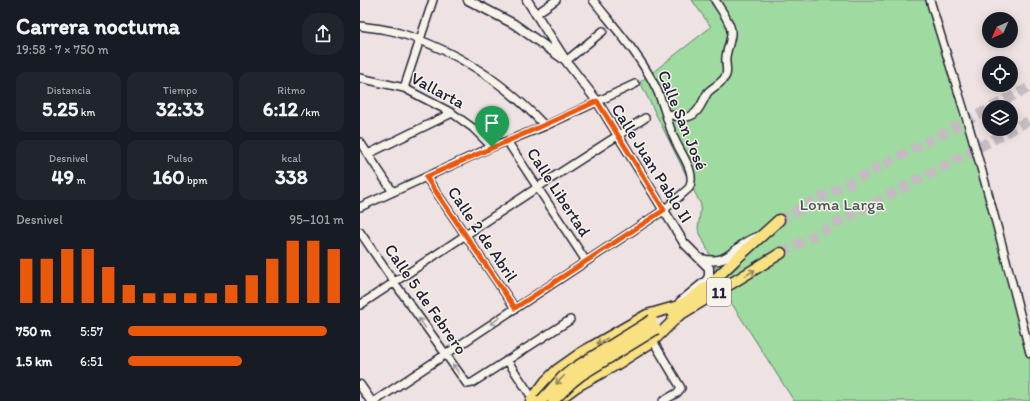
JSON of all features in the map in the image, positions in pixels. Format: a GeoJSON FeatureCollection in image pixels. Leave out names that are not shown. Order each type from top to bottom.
{"type":"FeatureCollection","features":[{"type":"Feature","properties":{"kind":"main road","name":"11"},"geometry":{"type":"LineString","coordinates":[[676,311],[699,294],[779,220]]}},
{"type":"Feature","properties":{"kind":"main road","name":"11"},"geometry":{"type":"LineString","coordinates":[[553,401],[581,375],[654,325],[676,311],[781,253]]}},
{"type":"Feature","properties":{"kind":"main road"},"geometry":{"type":"LineString","coordinates":[[558,401],[576,386],[617,364],[653,341],[676,311]]}},
{"type":"Feature","properties":{"kind":"main road"},"geometry":{"type":"LineString","coordinates":[[535,400],[546,381],[564,364],[581,352],[647,315],[676,311]]}},
{"type":"Feature","properties":{"kind":"main road","name":"11"},"geometry":{"type":"LineString","coordinates":[[535,400],[573,368],[654,325]]}},
{"type":"Feature","properties":{"kind":"main road"},"geometry":{"type":"LineString","coordinates":[[564,364],[577,371],[578,376],[576,386]]}},
{"type":"Feature","properties":{"kind":"street"},"geometry":{"type":"LineString","coordinates":[[404,88],[433,0]]}},
{"type":"Feature","properties":{"kind":"street"},"geometry":{"type":"LineString","coordinates":[[468,0],[514,24],[566,61],[603,31]]}},
{"type":"Feature","properties":{"kind":"street","name":"Calle Juan Pablo II"},"geometry":{"type":"LineString","coordinates":[[527,0],[566,61],[597,101],[684,243],[702,259],[709,268],[710,273],[708,278],[676,311]]}},
{"type":"Feature","properties":{"kind":"street"},"geometry":{"type":"LineString","coordinates":[[536,14],[556,0]]}},
{"type":"Feature","properties":{"kind":"street","name":"Calle San José"},"geometry":{"type":"LineString","coordinates":[[375,401],[664,210],[689,188],[692,175],[674,139],[657,89],[648,72],[633,50],[593,0]]}},
{"type":"Feature","properties":{"kind":"street"},"geometry":{"type":"LineString","coordinates":[[666,113],[679,117],[694,114],[699,109],[706,96],[721,82],[726,74],[727,49],[731,36],[731,29],[715,0]]}},
{"type":"Feature","properties":{"kind":"street"},"geometry":{"type":"LineString","coordinates":[[930,0],[970,130],[1030,353]]}},
{"type":"Feature","properties":{"kind":"street"},"geometry":{"type":"LineString","coordinates":[[360,26],[395,32],[420,40],[478,69],[508,90],[545,126]]}},
{"type":"Feature","properties":{"kind":"street","name":"Vallarta"},"geometry":{"type":"LineString","coordinates":[[360,78],[404,88],[452,113],[473,128],[492,147]]}},
{"type":"Feature","properties":{"kind":"street"},"geometry":{"type":"LineString","coordinates":[[360,207],[492,147],[545,126],[635,84]]}},
{"type":"Feature","properties":{"kind":"street"},"geometry":{"type":"LineString","coordinates":[[368,154],[452,113]]}},
{"type":"Feature","properties":{"kind":"street"},"geometry":{"type":"LineString","coordinates":[[360,305],[645,118]]}},
{"type":"Feature","properties":{"kind":"street","name":"Calle Libertad"},"geometry":{"type":"LineString","coordinates":[[507,141],[586,261]]}},
{"type":"Feature","properties":{"kind":"street"},"geometry":{"type":"LineString","coordinates":[[360,142],[393,192]]}},
{"type":"Feature","properties":{"kind":"street","name":"Calle 2 de Abril"},"geometry":{"type":"LineString","coordinates":[[426,177],[515,308]]}},
{"type":"Feature","properties":{"kind":"street","name":"Calle 5 de Febrero"},"geometry":{"type":"LineString","coordinates":[[360,232],[467,384],[472,383],[507,360]]}},
{"type":"Feature","properties":{"kind":"street"},"geometry":{"type":"LineString","coordinates":[[702,259],[713,261],[723,259],[746,241],[761,236]]}},
{"type":"Feature","properties":{"kind":"street"},"geometry":{"type":"LineString","coordinates":[[535,400],[507,360],[570,320]]}},
{"type":"Feature","properties":{"kind":"street"},"geometry":{"type":"LineString","coordinates":[[653,341],[681,388],[677,393],[663,401]]}},
{"type":"Feature","properties":{"kind":"street"},"geometry":{"type":"LineString","coordinates":[[360,385],[371,401]]}},
{"type":"Feature","properties":{"kind":"green space","name":"Loma Larga"},"geometry":{"type":"Polygon","coordinates":[[[692,0],[928,0],[1030,350],[1030,401],[794,401],[727,296],[724,286],[707,295],[722,281],[698,229],[701,205],[640,82],[711,27],[692,0]]]}},
{"type":"Feature","properties":{"kind":"tunnel"},"geometry":{"type":"LineString","coordinates":[[1005,100],[1030,87]]}},
{"type":"Feature","properties":{"kind":"tunnel"},"geometry":{"type":"LineString","coordinates":[[779,220],[982,113]]}},
{"type":"Feature","properties":{"kind":"tunnel"},"geometry":{"type":"LineString","coordinates":[[781,253],[1030,120]]}},
{"type":"Feature","properties":{"kind":"route"},"geometry":{"type":"LineString","coordinates":[[597,101],[664,210],[515,308],[426,177],[492,147],[545,126],[597,101]]}}]}
